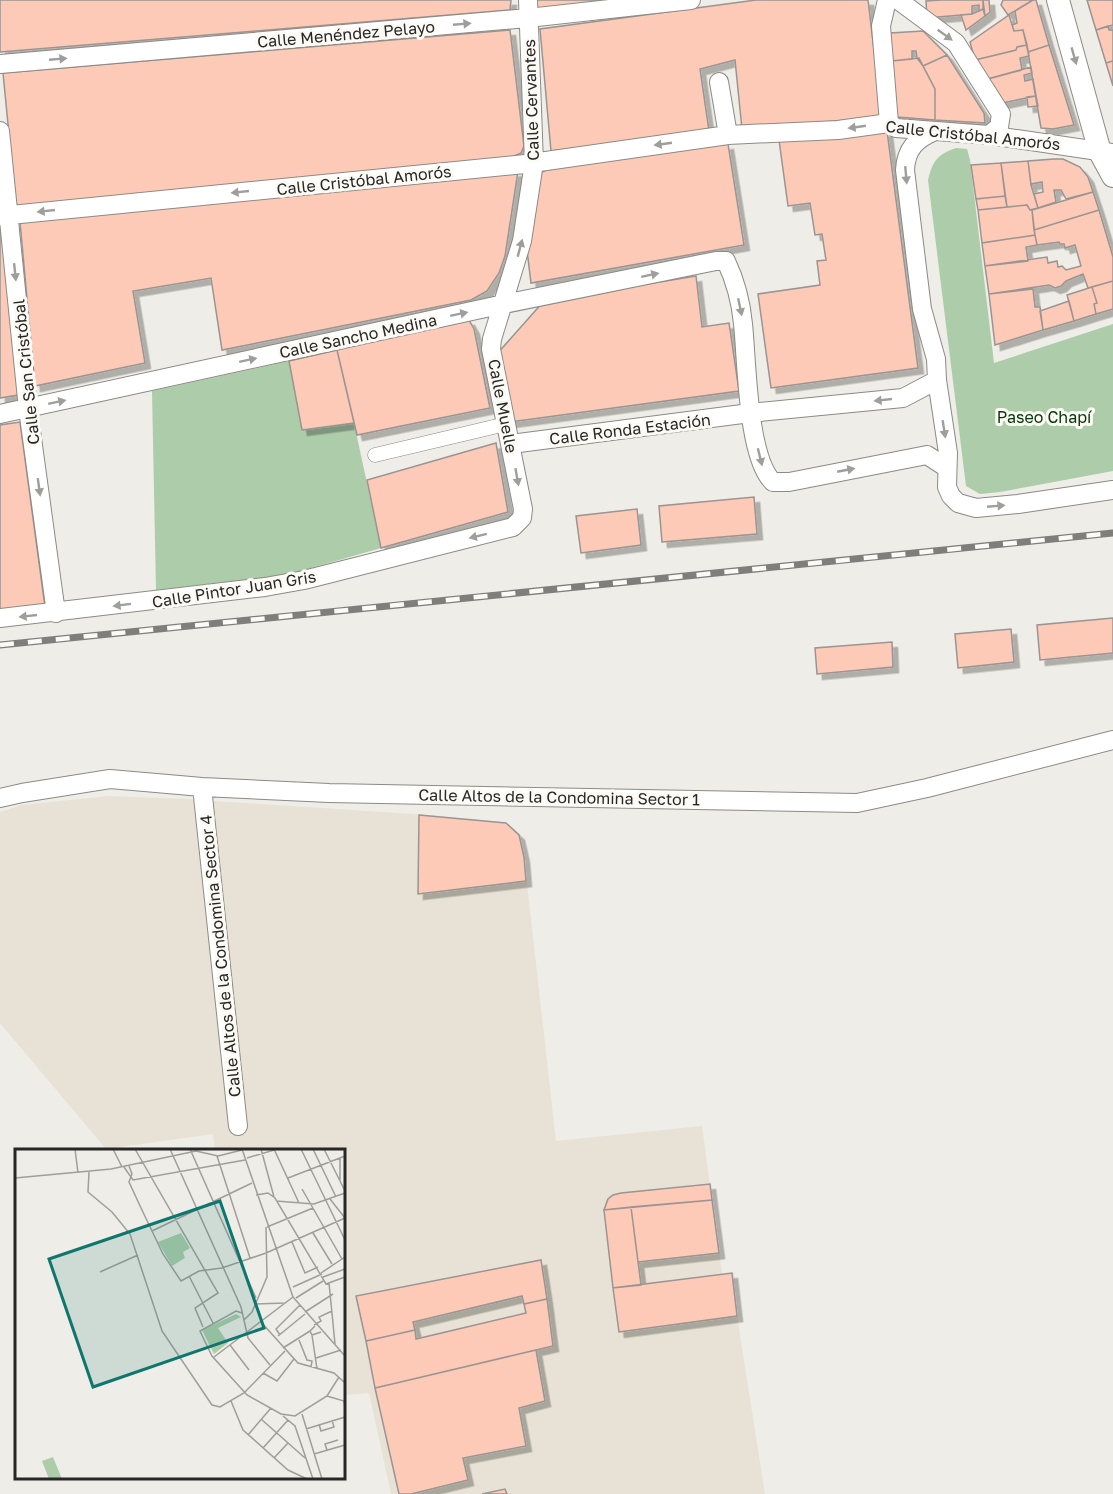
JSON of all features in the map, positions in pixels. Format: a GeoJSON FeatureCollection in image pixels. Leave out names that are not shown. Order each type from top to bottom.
{"type":"FeatureCollection","features":[{"type":"Feature","properties":{"kind":"street","name":"Calle Cervantes"},"geometry":{"type":"LineString","coordinates":[[504,304],[522,241],[534,163],[528,0]]}},
{"type":"Feature","properties":{"kind":"street","name":"Calle Menéndez Pelayo"},"geometry":{"type":"LineString","coordinates":[[0,64],[528,18],[691,0]]}},
{"type":"Feature","properties":{"kind":"street"},"geometry":{"type":"LineString","coordinates":[[889,123],[881,26],[896,1],[956,43],[1000,111],[999,128],[989,135]]}},
{"type":"Feature","properties":{"kind":"street"},"geometry":{"type":"LineString","coordinates":[[1058,1],[1094,126],[1092,150],[1113,176]]}},
{"type":"Feature","properties":{"kind":"street"},"geometry":{"type":"LineString","coordinates":[[719,82],[728,135]]}},
{"type":"Feature","properties":{"kind":"street","name":"Calle Cristóbal Amorós"},"geometry":{"type":"LineString","coordinates":[[5,215],[534,163],[728,135],[838,130],[889,123],[896,128],[989,135],[1092,150]]}},
{"type":"Feature","properties":{"kind":"street","name":"Calle San Cristóbal"},"geometry":{"type":"LineString","coordinates":[[0,131],[5,215],[28,409],[56,613]]}},
{"type":"Feature","properties":{"kind":"street"},"geometry":{"type":"LineString","coordinates":[[935,131],[923,136],[911,146],[906,158],[905,170],[922,309],[934,349],[948,453],[948,487],[951,496],[958,503],[975,508],[1113,490]]}},
{"type":"Feature","properties":{"kind":"street","name":"Calle Sancho Medina"},"geometry":{"type":"LineString","coordinates":[[0,414],[504,304],[716,261],[726,261],[734,278],[743,321],[750,413]]}},
{"type":"Feature","properties":{"kind":"street","name":"Calle Muelle"},"geometry":{"type":"LineString","coordinates":[[504,304],[492,339],[491,349],[523,509]]}},
{"type":"Feature","properties":{"kind":"street","name":"Calle Ronda Estación"},"geometry":{"type":"LineString","coordinates":[[511,444],[750,413],[903,398],[937,380]]}},
{"type":"Feature","properties":{"kind":"street"},"geometry":{"type":"LineString","coordinates":[[750,413],[762,467],[773,482],[789,482],[927,455],[947,468]]}},
{"type":"Feature","properties":{"kind":"street"},"geometry":{"type":"LineString","coordinates":[[375,454],[506,424]]}},
{"type":"Feature","properties":{"kind":"street","name":"Calle Pintor Juan Gris"},"geometry":{"type":"LineString","coordinates":[[0,618],[265,587],[304,580],[513,527],[522,518],[523,509]]}},
{"type":"Feature","properties":{"kind":"street","name":"Calle Altos de la Condomina Sector 1"},"geometry":{"type":"LineString","coordinates":[[0,798],[110,779],[202,788],[329,793],[857,802],[927,788],[1113,740]]}},
{"type":"Feature","properties":{"kind":"street","name":"Calle Altos de la Condomina Sector 4"},"geometry":{"type":"LineString","coordinates":[[202,788],[238,1125]]}},
{"type":"Feature","properties":{"kind":"shaded area"},"geometry":{"type":"Polygon","coordinates":[[[108,796],[184,799],[428,815],[506,823],[519,835],[524,857],[556,1141],[702,1126],[722,1274],[734,1273],[737,1316],[765,1494],[391,1494],[369,1393],[345,1395],[345,1149],[215,1149],[213,1134],[106,1149],[0,1023],[0,812],[22,805],[108,796]]]}},
{"type":"Feature","properties":{"kind":"green space","name":"Paseo Chapí"},"geometry":{"type":"Polygon","coordinates":[[[956,148],[967,149],[970,160],[994,363],[1113,324],[1113,471],[1000,492],[980,494],[966,486],[928,180],[937,159],[956,148]]]}},
{"type":"Feature","properties":{"kind":"green space"},"geometry":{"type":"Polygon","coordinates":[[[289,361],[302,430],[354,423],[381,548],[287,575],[156,590],[152,391],[289,361]]]}},
{"type":"Feature","properties":{"kind":"building"},"geometry":{"type":"Polygon","coordinates":[[[0,0],[511,0],[510,10],[0,52],[0,0]]]}},
{"type":"Feature","properties":{"kind":"building"},"geometry":{"type":"Polygon","coordinates":[[[534,0],[629,0],[535,11],[534,0]]]}},
{"type":"Feature","properties":{"kind":"building"},"geometry":{"type":"Polygon","coordinates":[[[756,0],[868,0],[882,117],[742,129],[735,60],[700,69],[709,131],[551,151],[540,29],[756,0]]]}},
{"type":"Feature","properties":{"kind":"building"},"geometry":{"type":"Polygon","coordinates":[[[983,0],[983,9],[979,11],[979,5],[972,6],[972,14],[927,18],[926,1],[983,0]]]}},
{"type":"Feature","properties":{"kind":"building"},"geometry":{"type":"Polygon","coordinates":[[[983,0],[989,0],[990,12],[985,16],[983,0]]]}},
{"type":"Feature","properties":{"kind":"building"},"geometry":{"type":"Polygon","coordinates":[[[1003,0],[1033,0],[1008,15],[1001,5],[1003,0]]]}},
{"type":"Feature","properties":{"kind":"building"},"geometry":{"type":"Polygon","coordinates":[[[1036,0],[1049,45],[1028,52],[1023,30],[1014,31],[1012,25],[1017,23],[1015,11],[1036,0]]]}},
{"type":"Feature","properties":{"kind":"building"},"geometry":{"type":"Polygon","coordinates":[[[1087,0],[1113,0],[1113,25],[1096,30],[1087,0]]]}},
{"type":"Feature","properties":{"kind":"building"},"geometry":{"type":"Polygon","coordinates":[[[983,9],[985,16],[966,30],[961,15],[972,14],[983,9]]]}},
{"type":"Feature","properties":{"kind":"building"},"geometry":{"type":"Polygon","coordinates":[[[1009,15],[1014,31],[1023,30],[1027,45],[975,60],[970,42],[1009,15]]]}},
{"type":"Feature","properties":{"kind":"building"},"geometry":{"type":"Polygon","coordinates":[[[1108,26],[1109,30],[1113,30],[1113,61],[1106,63],[1096,30],[1108,26]]]}},
{"type":"Feature","properties":{"kind":"building"},"geometry":{"type":"Polygon","coordinates":[[[510,30],[524,146],[521,153],[512,157],[16,206],[3,73],[510,30]]]}},
{"type":"Feature","properties":{"kind":"building"},"geometry":{"type":"Polygon","coordinates":[[[923,31],[947,55],[923,66],[917,58],[916,51],[912,51],[912,59],[892,61],[890,33],[923,31]]]}},
{"type":"Feature","properties":{"kind":"building"},"geometry":{"type":"Polygon","coordinates":[[[1027,45],[1029,56],[1020,58],[1022,70],[984,80],[975,60],[1027,45]]]}},
{"type":"Feature","properties":{"kind":"building"},"geometry":{"type":"Polygon","coordinates":[[[1049,45],[1074,125],[1053,129],[1041,128],[1028,52],[1049,45]]]}},
{"type":"Feature","properties":{"kind":"building"},"geometry":{"type":"Polygon","coordinates":[[[947,55],[984,113],[985,123],[935,120],[935,89],[923,66],[947,55]]]}},
{"type":"Feature","properties":{"kind":"building"},"geometry":{"type":"Polygon","coordinates":[[[919,58],[935,89],[935,120],[897,117],[892,61],[919,58]]]}},
{"type":"Feature","properties":{"kind":"building"},"geometry":{"type":"Polygon","coordinates":[[[1113,61],[1113,86],[1106,63],[1113,61]]]}},
{"type":"Feature","properties":{"kind":"building"},"geometry":{"type":"Polygon","coordinates":[[[1031,67],[1032,73],[1024,75],[1025,81],[1033,79],[1036,96],[1002,103],[984,80],[1031,67]]]}},
{"type":"Feature","properties":{"kind":"building"},"geometry":{"type":"Polygon","coordinates":[[[1036,96],[1038,106],[1028,107],[1027,97],[1036,96]]]}},
{"type":"Feature","properties":{"kind":"building"},"geometry":{"type":"Polygon","coordinates":[[[887,131],[918,368],[771,388],[758,294],[820,285],[817,261],[826,260],[822,234],[815,235],[810,203],[788,206],[779,140],[887,131]]]}},
{"type":"Feature","properties":{"kind":"building"},"geometry":{"type":"Polygon","coordinates":[[[728,144],[744,245],[531,283],[527,250],[537,179],[542,172],[551,168],[728,144]]]}},
{"type":"Feature","properties":{"kind":"building"},"geometry":{"type":"Polygon","coordinates":[[[1063,159],[1080,167],[1088,177],[1093,192],[1066,199],[1061,190],[1054,190],[1056,202],[1038,208],[1034,194],[1043,192],[1042,182],[1031,184],[1028,161],[1063,159]]]}},
{"type":"Feature","properties":{"kind":"building"},"geometry":{"type":"Polygon","coordinates":[[[1028,161],[1031,185],[1038,208],[1030,210],[1027,205],[1007,207],[1001,163],[1028,161]]]}},
{"type":"Feature","properties":{"kind":"building"},"geometry":{"type":"Polygon","coordinates":[[[1001,163],[1005,196],[976,199],[971,165],[1001,163]]]}},
{"type":"Feature","properties":{"kind":"building"},"geometry":{"type":"Polygon","coordinates":[[[518,171],[505,256],[499,273],[487,291],[471,300],[222,350],[211,278],[133,291],[145,363],[35,386],[20,222],[518,171]]]}},
{"type":"Feature","properties":{"kind":"building"},"geometry":{"type":"Polygon","coordinates":[[[1093,192],[1099,210],[1034,230],[1032,210],[1093,192]]]}},
{"type":"Feature","properties":{"kind":"building"},"geometry":{"type":"Polygon","coordinates":[[[1005,196],[1007,207],[978,210],[976,199],[1005,196]]]}},
{"type":"Feature","properties":{"kind":"building"},"geometry":{"type":"Polygon","coordinates":[[[1027,205],[1032,210],[1035,235],[982,243],[978,210],[1027,205]]]}},
{"type":"Feature","properties":{"kind":"building"},"geometry":{"type":"Polygon","coordinates":[[[1099,210],[1113,257],[1113,281],[1088,288],[1083,274],[1055,288],[1049,285],[989,294],[985,266],[1047,257],[1048,263],[1057,261],[1058,267],[1062,266],[1066,270],[1081,266],[1075,245],[1065,248],[1064,244],[1059,242],[1037,245],[1034,230],[1099,210]]]}},
{"type":"Feature","properties":{"kind":"building"},"geometry":{"type":"Polygon","coordinates":[[[3,224],[18,395],[0,398],[0,225],[3,224]]]}},
{"type":"Feature","properties":{"kind":"building"},"geometry":{"type":"Polygon","coordinates":[[[1035,235],[1037,245],[1026,247],[1028,261],[985,266],[982,243],[1035,235]]]}},
{"type":"Feature","properties":{"kind":"building"},"geometry":{"type":"Polygon","coordinates":[[[696,276],[702,327],[729,323],[739,391],[510,422],[496,355],[544,301],[696,276]]]}},
{"type":"Feature","properties":{"kind":"building"},"geometry":{"type":"Polygon","coordinates":[[[1113,281],[1113,309],[1096,314],[1094,304],[1097,303],[1092,287],[1113,281]]]}},
{"type":"Feature","properties":{"kind":"building"},"geometry":{"type":"Polygon","coordinates":[[[1092,287],[1097,303],[1094,304],[1096,314],[1074,321],[1067,295],[1092,287]]]}},
{"type":"Feature","properties":{"kind":"building"},"geometry":{"type":"Polygon","coordinates":[[[1033,289],[1035,307],[1040,307],[1043,330],[995,345],[989,294],[1033,289]]]}},
{"type":"Feature","properties":{"kind":"building"},"geometry":{"type":"Polygon","coordinates":[[[1069,301],[1074,321],[1043,330],[1040,311],[1069,301]]]}},
{"type":"Feature","properties":{"kind":"building"},"geometry":{"type":"Polygon","coordinates":[[[453,320],[469,320],[474,329],[490,408],[357,435],[337,350],[453,320]]]}},
{"type":"Feature","properties":{"kind":"building"},"geometry":{"type":"Polygon","coordinates":[[[337,350],[354,423],[302,430],[289,361],[337,350]]]}},
{"type":"Feature","properties":{"kind":"building"},"geometry":{"type":"Polygon","coordinates":[[[20,422],[45,607],[0,611],[0,425],[20,422]]]}},
{"type":"Feature","properties":{"kind":"building"},"geometry":{"type":"Polygon","coordinates":[[[496,443],[508,512],[381,548],[367,480],[496,443]]]}},
{"type":"Feature","properties":{"kind":"building"},"geometry":{"type":"Polygon","coordinates":[[[754,497],[757,534],[662,542],[659,506],[754,497]]]}},
{"type":"Feature","properties":{"kind":"building"},"geometry":{"type":"Polygon","coordinates":[[[637,509],[641,545],[581,553],[576,516],[637,509]]]}},
{"type":"Feature","properties":{"kind":"building"},"geometry":{"type":"Polygon","coordinates":[[[1113,618],[1113,653],[1040,660],[1037,625],[1113,618]]]}},
{"type":"Feature","properties":{"kind":"building"},"geometry":{"type":"Polygon","coordinates":[[[1011,629],[1014,662],[958,668],[955,634],[1011,629]]]}},
{"type":"Feature","properties":{"kind":"building"},"geometry":{"type":"Polygon","coordinates":[[[892,642],[893,667],[817,674],[815,648],[892,642]]]}},
{"type":"Feature","properties":{"kind":"building"},"geometry":{"type":"Polygon","coordinates":[[[419,815],[506,823],[519,835],[526,881],[418,894],[419,815]]]}},
{"type":"Feature","properties":{"kind":"building"},"geometry":{"type":"Polygon","coordinates":[[[710,1184],[712,1200],[604,1210],[608,1199],[621,1193],[710,1184]]]}},
{"type":"Feature","properties":{"kind":"building"},"geometry":{"type":"Polygon","coordinates":[[[712,1200],[719,1253],[638,1262],[631,1207],[712,1200]]]}},
{"type":"Feature","properties":{"kind":"building"},"geometry":{"type":"Polygon","coordinates":[[[631,1207],[641,1285],[613,1288],[604,1210],[631,1207]]]}},
{"type":"Feature","properties":{"kind":"building"},"geometry":{"type":"Polygon","coordinates":[[[541,1260],[547,1299],[524,1304],[522,1296],[413,1322],[415,1330],[366,1341],[356,1296],[541,1260]]]}},
{"type":"Feature","properties":{"kind":"building"},"geometry":{"type":"Polygon","coordinates":[[[732,1273],[737,1316],[619,1332],[613,1288],[732,1273]]]}},
{"type":"Feature","properties":{"kind":"building"},"geometry":{"type":"Polygon","coordinates":[[[547,1299],[553,1346],[375,1388],[366,1341],[415,1330],[416,1339],[526,1313],[524,1304],[547,1299]]]}},
{"type":"Feature","properties":{"kind":"building"},"geometry":{"type":"Polygon","coordinates":[[[536,1350],[545,1401],[519,1408],[526,1446],[463,1458],[468,1480],[411,1494],[399,1494],[375,1388],[536,1350]]]}},
{"type":"Feature","properties":{"kind":"building"},"geometry":{"type":"Polygon","coordinates":[[[505,1489],[507,1494],[482,1494],[505,1489]]]}},
{"type":"Feature","properties":{"kind":"railway"},"geometry":{"type":"LineString","coordinates":[[0,645],[1113,533]]}}]}
